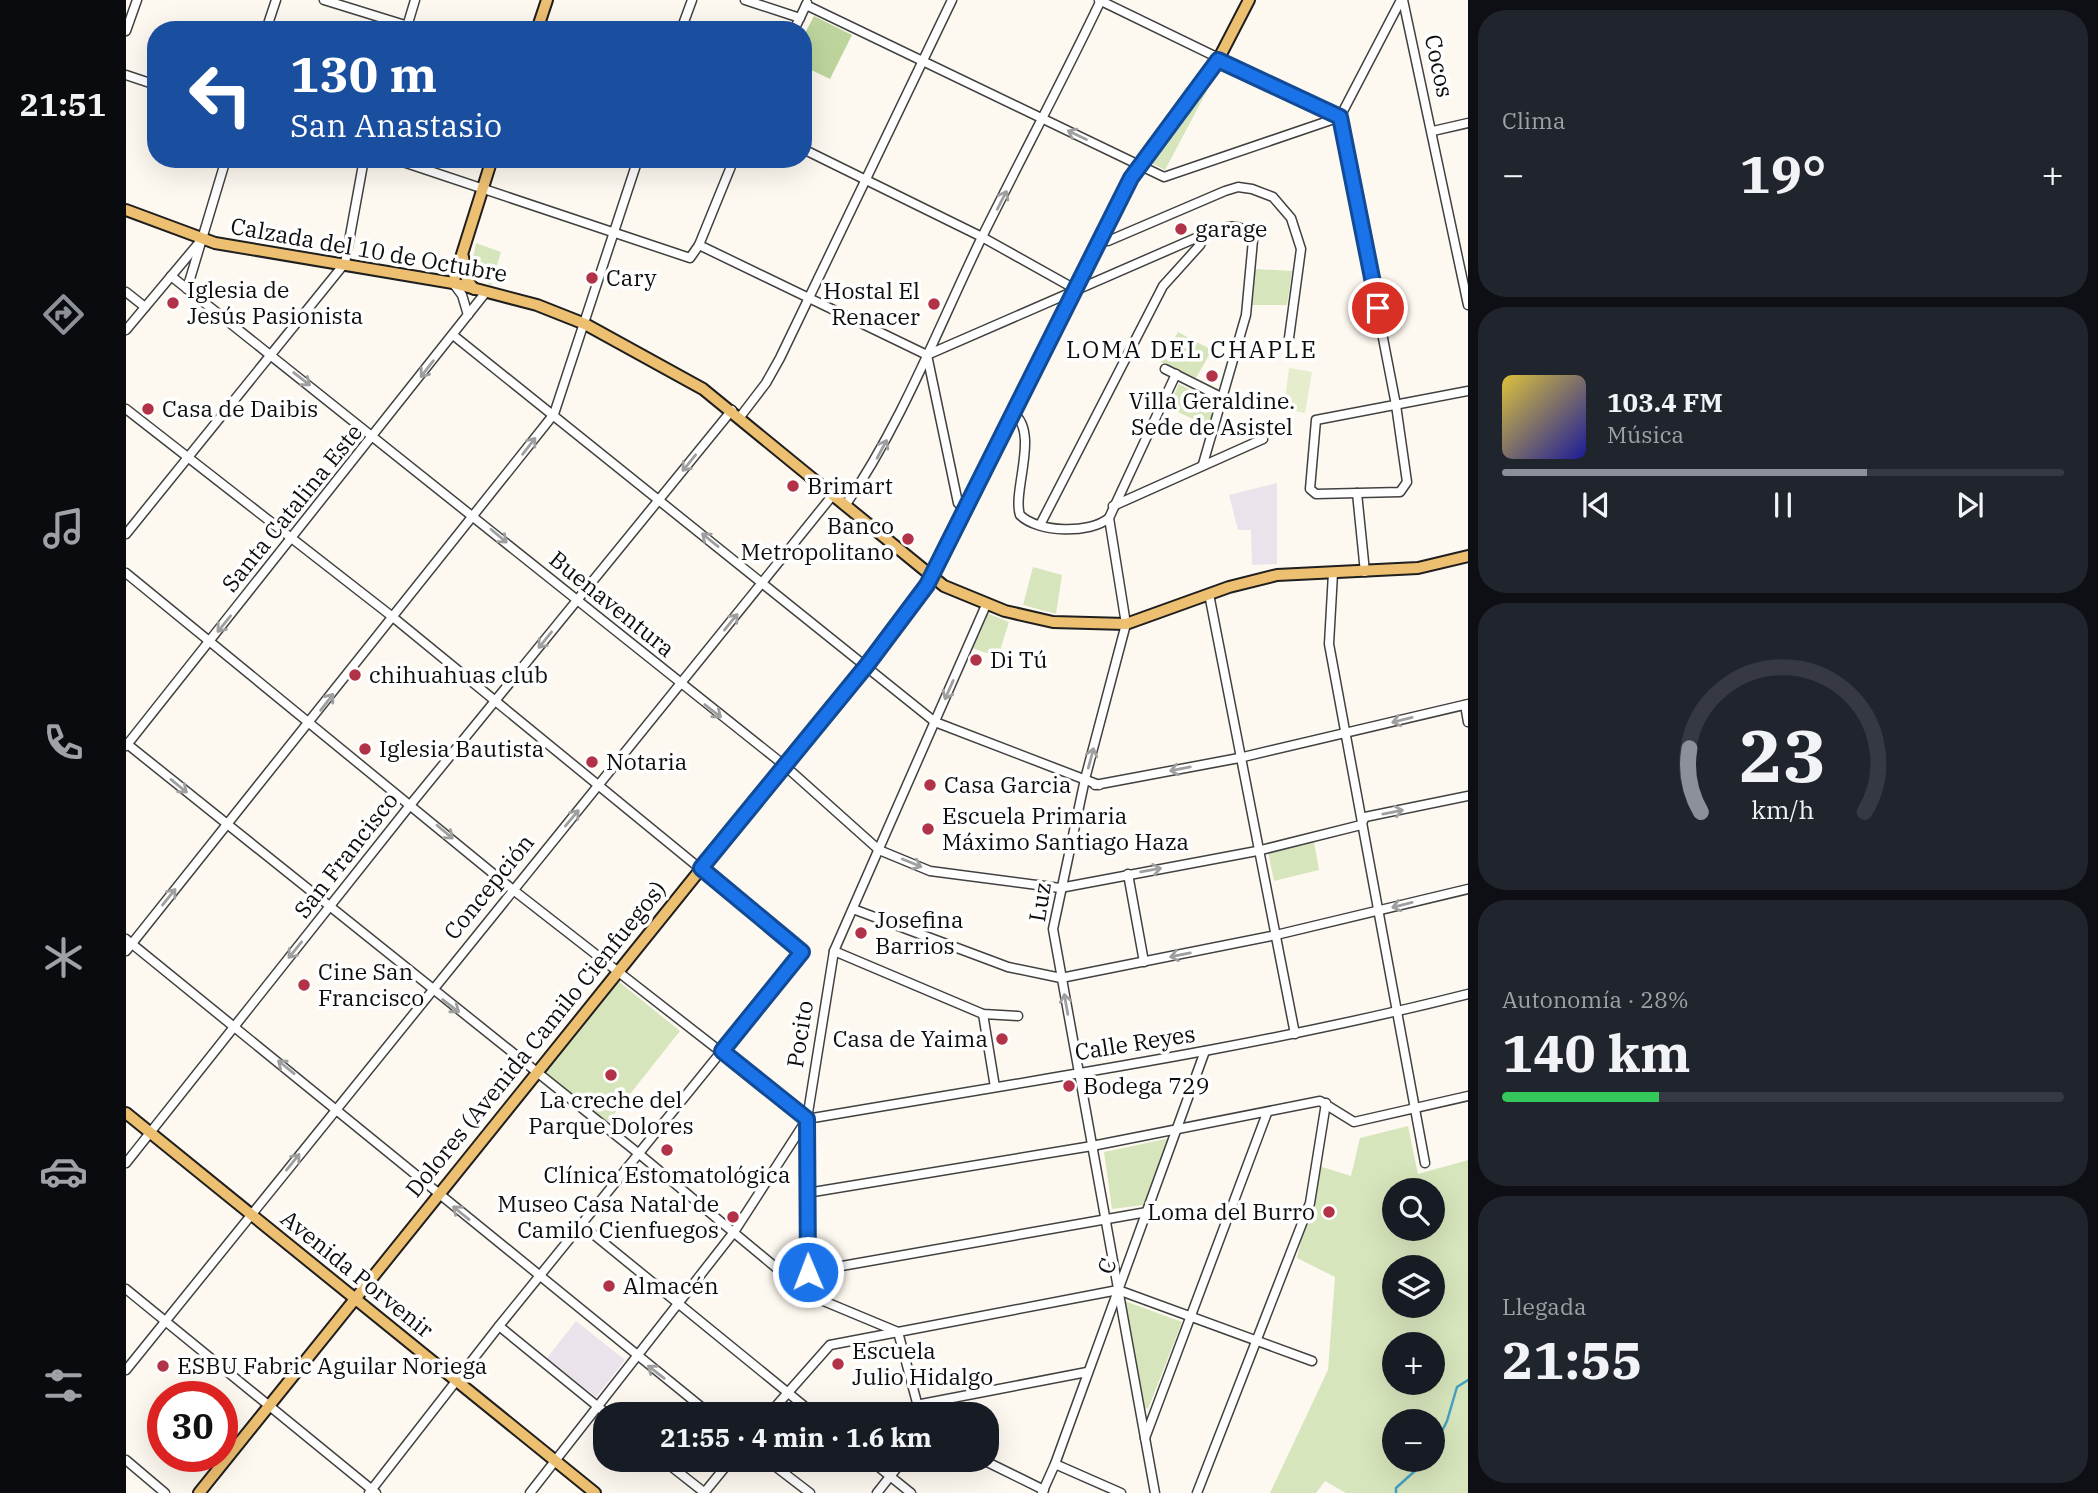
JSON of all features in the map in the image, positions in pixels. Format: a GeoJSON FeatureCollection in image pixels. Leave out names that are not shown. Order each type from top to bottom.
{"type":"FeatureCollection","features":[{"type":"Feature","properties":{"kind":"main road"},"geometry":{"type":"LineString","coordinates":[[540,21],[547,0]]}},
{"type":"Feature","properties":{"kind":"main road","name":"Dolores (Avenida Camilo Cienfuegos)"},"geometry":{"type":"LineString","coordinates":[[199,1493],[867,665],[931,577],[1139,165],[1218,60],[1249,0]]}},
{"type":"Feature","properties":{"kind":"main road"},"geometry":{"type":"LineString","coordinates":[[453,283],[489,168]]}},
{"type":"Feature","properties":{"kind":"main road","name":"Calzada del 10 de Octubre"},"geometry":{"type":"LineString","coordinates":[[126,210],[202,240],[251,251],[345,263],[453,283],[537,305],[585,324],[704,389],[931,577],[986,606],[1053,622],[1126,624],[1209,594],[1277,575],[1434,566],[1468,556]]}},
{"type":"Feature","properties":{"kind":"main road"},"geometry":{"type":"LineString","coordinates":[[462,252],[465,274],[480,291]]}},
{"type":"Feature","properties":{"kind":"main road","name":"Avenida Porvenir"},"geometry":{"type":"LineString","coordinates":[[126,1113],[594,1493]]}},
{"type":"Feature","properties":{"kind":"street"},"geometry":{"type":"LineString","coordinates":[[126,32],[137,0]]}},
{"type":"Feature","properties":{"kind":"street"},"geometry":{"type":"LineString","coordinates":[[269,21],[276,0]]}},
{"type":"Feature","properties":{"kind":"street"},"geometry":{"type":"LineString","coordinates":[[324,0],[388,21]]}},
{"type":"Feature","properties":{"kind":"street"},"geometry":{"type":"LineString","coordinates":[[408,21],[415,0]]}},
{"type":"Feature","properties":{"kind":"street"},"geometry":{"type":"LineString","coordinates":[[684,21],[692,0]]}},
{"type":"Feature","properties":{"kind":"street"},"geometry":{"type":"LineString","coordinates":[[745,0],[800,18]]}},
{"type":"Feature","properties":{"kind":"street","name":"San Francisco"},"geometry":{"type":"LineString","coordinates":[[126,1163],[234,1024],[660,499],[766,383],[952,0]]}},
{"type":"Feature","properties":{"kind":"street"},"geometry":{"type":"LineString","coordinates":[[845,506],[874,464],[982,237],[1044,119],[1101,0],[1218,60],[1340,117]]}},
{"type":"Feature","properties":{"kind":"street"},"geometry":{"type":"LineString","coordinates":[[1402,0],[1340,117],[1396,405],[1407,482],[1400,492],[1316,494],[1310,489],[1316,420],[1396,405],[1468,391]]}},
{"type":"Feature","properties":{"kind":"street","name":"Cocos"},"geometry":{"type":"LineString","coordinates":[[1402,0],[1464,254],[1468,305]]}},
{"type":"Feature","properties":{"kind":"street"},"geometry":{"type":"LineString","coordinates":[[798,21],[807,2],[922,63],[1164,177],[1340,117]]}},
{"type":"Feature","properties":{"kind":"street"},"geometry":{"type":"LineString","coordinates":[[126,75],[147,82]]}},
{"type":"Feature","properties":{"kind":"street"},"geometry":{"type":"LineString","coordinates":[[1433,131],[1468,122]]}},
{"type":"Feature","properties":{"kind":"street"},"geometry":{"type":"LineString","coordinates":[[812,153],[982,237],[1075,289]]}},
{"type":"Feature","properties":{"kind":"street"},"geometry":{"type":"LineString","coordinates":[[187,289],[223,168]]}},
{"type":"Feature","properties":{"kind":"street"},"geometry":{"type":"LineString","coordinates":[[126,534],[345,263],[362,168]]}},
{"type":"Feature","properties":{"kind":"street"},"geometry":{"type":"LineString","coordinates":[[422,168],[692,258],[730,168]]}},
{"type":"Feature","properties":{"kind":"street"},"geometry":{"type":"LineString","coordinates":[[635,168],[554,414],[311,723],[128,944],[234,1024],[695,1402]]}},
{"type":"Feature","properties":{"kind":"street"},"geometry":{"type":"LineString","coordinates":[[1101,238],[1108,241],[1238,187],[1273,197],[1291,218],[1301,249],[1289,338]]}},
{"type":"Feature","properties":{"kind":"street"},"geometry":{"type":"LineString","coordinates":[[699,245],[808,300],[927,355],[1205,234],[1231,226],[1248,231],[1252,240],[1246,315],[1203,464]]}},
{"type":"Feature","properties":{"kind":"street"},"geometry":{"type":"LineString","coordinates":[[1040,525],[1163,286],[1200,245],[1205,234]]}},
{"type":"Feature","properties":{"kind":"street"},"geometry":{"type":"LineString","coordinates":[[126,330],[202,240]]}},
{"type":"Feature","properties":{"kind":"street","name":"Buenaventura"},"geometry":{"type":"LineString","coordinates":[[171,276],[474,515],[680,685],[784,765],[879,850],[930,870],[1060,888],[1257,851],[1361,825],[1365,817],[1468,796]]}},
{"type":"Feature","properties":{"kind":"street"},"geometry":{"type":"LineString","coordinates":[[453,283],[462,295],[468,315]]}},
{"type":"Feature","properties":{"kind":"street","name":"Santa Catalina Este"},"geometry":{"type":"LineString","coordinates":[[126,745],[375,436],[468,315],[480,291]]}},
{"type":"Feature","properties":{"kind":"street"},"geometry":{"type":"LineString","coordinates":[[126,292],[145,307]]}},
{"type":"Feature","properties":{"kind":"street"},"geometry":{"type":"LineString","coordinates":[[453,335],[935,722],[1084,783],[1099,785],[1239,758],[1466,705],[1468,722]]}},
{"type":"Feature","properties":{"kind":"street"},"geometry":{"type":"LineString","coordinates":[[927,355],[958,503],[965,510]]}},
{"type":"Feature","properties":{"kind":"street"},"geometry":{"type":"LineString","coordinates":[[1165,369],[1223,398]]}},
{"type":"Feature","properties":{"kind":"street","name":"Luz"},"geometry":{"type":"LineString","coordinates":[[1155,1493],[1053,929],[1084,783],[1126,624],[1109,518],[1176,374]]}},
{"type":"Feature","properties":{"kind":"street"},"geometry":{"type":"LineString","coordinates":[[126,409],[394,618],[802,952],[499,1326],[372,1492],[270,1405],[126,1289]]}},
{"type":"Feature","properties":{"kind":"street"},"geometry":{"type":"LineString","coordinates":[[1013,414],[1021,421],[1025,446],[1019,510],[1026,521],[1040,525],[1091,528],[1109,518]]}},
{"type":"Feature","properties":{"kind":"street"},"geometry":{"type":"LineString","coordinates":[[1113,506],[1263,439]]}},
{"type":"Feature","properties":{"kind":"street"},"geometry":{"type":"LineString","coordinates":[[1357,493],[1365,572]]}},
{"type":"Feature","properties":{"kind":"street","name":"Concepción"},"geometry":{"type":"LineString","coordinates":[[126,1370],[512,888],[598,787],[832,496]]}},
{"type":"Feature","properties":{"kind":"street"},"geometry":{"type":"LineString","coordinates":[[126,573],[512,888],[807,1119],[809,1295]]}},
{"type":"Feature","properties":{"kind":"street"},"geometry":{"type":"LineString","coordinates":[[1333,573],[1329,644],[1425,1163]]}},
{"type":"Feature","properties":{"kind":"street"},"geometry":{"type":"LineString","coordinates":[[1209,594],[1257,851],[1295,1034]]}},
{"type":"Feature","properties":{"kind":"street","name":"Pocito"},"geometry":{"type":"LineString","coordinates":[[601,1402],[734,1232],[807,1119],[834,951],[986,606]]}},
{"type":"Feature","properties":{"kind":"street"},"geometry":{"type":"LineString","coordinates":[[126,745],[638,1153],[809,1295],[898,1332]]}},
{"type":"Feature","properties":{"kind":"street"},"geometry":{"type":"LineString","coordinates":[[1128,874],[1144,962]]}},
{"type":"Feature","properties":{"kind":"street"},"geometry":{"type":"LineString","coordinates":[[853,909],[1008,967],[1061,978],[1276,935],[1468,889]]}},
{"type":"Feature","properties":{"kind":"street"},"geometry":{"type":"LineString","coordinates":[[834,951],[983,1014],[1018,1016]]}},
{"type":"Feature","properties":{"kind":"street","name":"Calle Reyes"},"geometry":{"type":"LineString","coordinates":[[807,1119],[1295,1034],[1468,994]]}},
{"type":"Feature","properties":{"kind":"street"},"geometry":{"type":"LineString","coordinates":[[983,1014],[995,1087]]}},
{"type":"Feature","properties":{"kind":"street","name":"C"},"geometry":{"type":"LineString","coordinates":[[1043,1492],[1205,1051]]}},
{"type":"Feature","properties":{"kind":"street"},"geometry":{"type":"LineString","coordinates":[[807,1193],[1092,1146],[1320,1101],[1354,1122],[1468,1096]]}},
{"type":"Feature","properties":{"kind":"street"},"geometry":{"type":"LineString","coordinates":[[1197,1493],[1310,1203],[1326,1103]]}},
{"type":"Feature","properties":{"kind":"street"},"geometry":{"type":"LineString","coordinates":[[1145,1438],[1267,1113]]}},
{"type":"Feature","properties":{"kind":"street"},"geometry":{"type":"LineString","coordinates":[[808,1272],[1147,1212]]}},
{"type":"Feature","properties":{"kind":"street"},"geometry":{"type":"LineString","coordinates":[[582,1225],[681,1303],[799,1402]]}},
{"type":"Feature","properties":{"kind":"street"},"geometry":{"type":"LineString","coordinates":[[779,1402],[830,1345],[1118,1290],[1312,1361]]}},
{"type":"Feature","properties":{"kind":"street"},"geometry":{"type":"LineString","coordinates":[[499,1326],[593,1402]]}},
{"type":"Feature","properties":{"kind":"street"},"geometry":{"type":"LineString","coordinates":[[898,1332],[916,1402]]}},
{"type":"Feature","properties":{"kind":"street"},"geometry":{"type":"LineString","coordinates":[[954,1402],[1087,1372]]}},
{"type":"Feature","properties":{"kind":"street","name":"Pocito"},"geometry":{"type":"LineString","coordinates":[[530,1493],[593,1413]]}},
{"type":"Feature","properties":{"kind":"street"},"geometry":{"type":"LineString","coordinates":[[126,1460],[165,1493]]}},
{"type":"Feature","properties":{"kind":"street"},"geometry":{"type":"LineString","coordinates":[[1055,1464],[1121,1493]]}},
{"type":"Feature","properties":{"kind":"street"},"geometry":{"type":"LineString","coordinates":[[999,1469],[1043,1492]]}},
{"type":"Feature","properties":{"kind":"street"},"geometry":{"type":"LineString","coordinates":[[678,1472],[704,1493],[721,1472]]}},
{"type":"Feature","properties":{"kind":"street"},"geometry":{"type":"LineString","coordinates":[[783,1472],[810,1493]]}},
{"type":"Feature","properties":{"kind":"street"},"geometry":{"type":"LineString","coordinates":[[886,1472],[911,1493]]}},
{"type":"Feature","properties":{"kind":"street"},"geometry":{"type":"LineString","coordinates":[[877,1493],[894,1472]]}},
{"type":"Feature","properties":{"kind":"shaded area"},"geometry":{"type":"Polygon","coordinates":[[[1277,483],[1277,564],[1252,565],[1251,530],[1238,530],[1229,495],[1277,483]]]}},
{"type":"Feature","properties":{"kind":"shaded area"},"geometry":{"type":"Polygon","coordinates":[[[576,1321],[625,1360],[596,1397],[547,1358],[576,1321]]]}},
{"type":"Feature","properties":{"kind":"green space"},"geometry":{"type":"Polygon","coordinates":[[[814,16],[852,35],[830,79],[812,70],[811,21],[814,16]]]}},
{"type":"Feature","properties":{"kind":"green space"},"geometry":{"type":"Polygon","coordinates":[[[1208,89],[1165,170],[1149,162],[1208,89]]]}},
{"type":"Feature","properties":{"kind":"green space"},"geometry":{"type":"Polygon","coordinates":[[[476,243],[501,252],[491,286],[471,269],[476,243]]]}},
{"type":"Feature","properties":{"kind":"green space"},"geometry":{"type":"Polygon","coordinates":[[[1254,269],[1292,271],[1287,305],[1251,305],[1254,269]]]}},
{"type":"Feature","properties":{"kind":"green space"},"geometry":{"type":"Polygon","coordinates":[[[1178,332],[1212,350],[1196,378],[1161,362],[1178,332]]]}},
{"type":"Feature","properties":{"kind":"green space"},"geometry":{"type":"Polygon","coordinates":[[[1289,368],[1312,372],[1305,413],[1284,409],[1289,368]]]}},
{"type":"Feature","properties":{"kind":"green space"},"geometry":{"type":"Polygon","coordinates":[[[1179,384],[1216,403],[1209,427],[1168,407],[1179,384]]]}},
{"type":"Feature","properties":{"kind":"green space"},"geometry":{"type":"Polygon","coordinates":[[[1033,567],[1062,575],[1056,614],[1023,605],[1033,567]]]}},
{"type":"Feature","properties":{"kind":"green space"},"geometry":{"type":"Polygon","coordinates":[[[987,613],[1009,622],[998,657],[972,648],[987,613]]]}},
{"type":"Feature","properties":{"kind":"green space"},"geometry":{"type":"Polygon","coordinates":[[[1314,842],[1319,870],[1274,881],[1268,852],[1314,842]]]}},
{"type":"Feature","properties":{"kind":"green space"},"geometry":{"type":"Polygon","coordinates":[[[618,981],[680,1031],[607,1123],[545,1073],[618,981]]]}},
{"type":"Feature","properties":{"kind":"green space"},"geometry":{"type":"Polygon","coordinates":[[[1408,1126],[1418,1174],[1468,1160],[1468,1493],[1346,1493],[1325,1481],[1316,1493],[1270,1493],[1328,1370],[1335,1277],[1297,1258],[1319,1166],[1351,1176],[1360,1138],[1408,1126]]]}},
{"type":"Feature","properties":{"kind":"green space"},"geometry":{"type":"Polygon","coordinates":[[[1170,1138],[1144,1205],[1112,1209],[1104,1152],[1170,1138]]]}},
{"type":"Feature","properties":{"kind":"green space"},"geometry":{"type":"Polygon","coordinates":[[[1122,1300],[1182,1322],[1148,1409],[1140,1405],[1122,1300]]]}},
{"type":"Feature","properties":{"kind":"waterway"},"geometry":{"type":"LineString","coordinates":[[1445,1425],[1457,1387],[1468,1380]]}},
{"type":"Feature","properties":{"kind":"waterway"},"geometry":{"type":"LineString","coordinates":[[1396,1493],[1396,1488],[1414,1472]]}},
{"type":"Feature","properties":{"kind":"place","name":"garage"},"geometry":{"type":"Point","coordinates":[1181,229]}},
{"type":"Feature","properties":{"kind":"place","name":"Cary"},"geometry":{"type":"Point","coordinates":[592,278]}},
{"type":"Feature","properties":{"kind":"place","name":"Iglesia de Jesús Pasionista"},"geometry":{"type":"Point","coordinates":[173,303]}},
{"type":"Feature","properties":{"kind":"place","name":"Hostal El Renacer"},"geometry":{"type":"Point","coordinates":[934,304]}},
{"type":"Feature","properties":{"kind":"place","name":"Villa Geraldine. Sede de Asistel"},"geometry":{"type":"Point","coordinates":[1212,376]}},
{"type":"Feature","properties":{"kind":"place","name":"Casa de Daibis"},"geometry":{"type":"Point","coordinates":[148,409]}},
{"type":"Feature","properties":{"kind":"place","name":"Brimart"},"geometry":{"type":"Point","coordinates":[793,486]}},
{"type":"Feature","properties":{"kind":"place","name":"Banco Metropolitano"},"geometry":{"type":"Point","coordinates":[908,539]}},
{"type":"Feature","properties":{"kind":"place","name":"Di Tú"},"geometry":{"type":"Point","coordinates":[976,660]}},
{"type":"Feature","properties":{"kind":"place","name":"chihuahuas club"},"geometry":{"type":"Point","coordinates":[355,675]}},
{"type":"Feature","properties":{"kind":"place","name":"Iglesia Bautista"},"geometry":{"type":"Point","coordinates":[365,749]}},
{"type":"Feature","properties":{"kind":"place","name":"Notaria"},"geometry":{"type":"Point","coordinates":[592,762]}},
{"type":"Feature","properties":{"kind":"place","name":"Casa Garcia"},"geometry":{"type":"Point","coordinates":[930,785]}},
{"type":"Feature","properties":{"kind":"place","name":"Escuela Primaria Máximo Santiago Haza"},"geometry":{"type":"Point","coordinates":[928,829]}},
{"type":"Feature","properties":{"kind":"place","name":"Josefina Barrios"},"geometry":{"type":"Point","coordinates":[861,933]}},
{"type":"Feature","properties":{"kind":"place","name":"Cine San Francisco"},"geometry":{"type":"Point","coordinates":[304,985]}},
{"type":"Feature","properties":{"kind":"place","name":"Casa de Yaima"},"geometry":{"type":"Point","coordinates":[1002,1039]}},
{"type":"Feature","properties":{"kind":"place","name":"La creche del Parque Dolores"},"geometry":{"type":"Point","coordinates":[611,1075]}},
{"type":"Feature","properties":{"kind":"place","name":"Bodega 729"},"geometry":{"type":"Point","coordinates":[1069,1086]}},
{"type":"Feature","properties":{"kind":"place","name":"Clínica Estomatológica"},"geometry":{"type":"Point","coordinates":[667,1150]}},
{"type":"Feature","properties":{"kind":"place","name":"Loma del Burro"},"geometry":{"type":"Point","coordinates":[1329,1212]}},
{"type":"Feature","properties":{"kind":"place","name":"Museo Casa Natal de Camilo Cienfuegos"},"geometry":{"type":"Point","coordinates":[733,1217]}},
{"type":"Feature","properties":{"kind":"place","name":"Almacén"},"geometry":{"type":"Point","coordinates":[609,1286]}},
{"type":"Feature","properties":{"kind":"place","name":"Escuela Julio Hidalgo"},"geometry":{"type":"Point","coordinates":[838,1364]}},
{"type":"Feature","properties":{"kind":"place","name":"ESBU Fabric Aguilar Noriega"},"geometry":{"type":"Point","coordinates":[163,1366]}},
{"type":"Feature","properties":{"kind":"district","name":"LOMA DEL CHAPLE"},"geometry":{"type":"Point","coordinates":[1192,350]}},
{"type":"Feature","properties":{"kind":"route"},"geometry":{"type":"LineString","coordinates":[[808,1272],[807,1119],[722,1051],[802,952],[701,868],[867,665],[927,585],[1131,178],[1218,60],[1340,117],[1378,308]]}}]}
